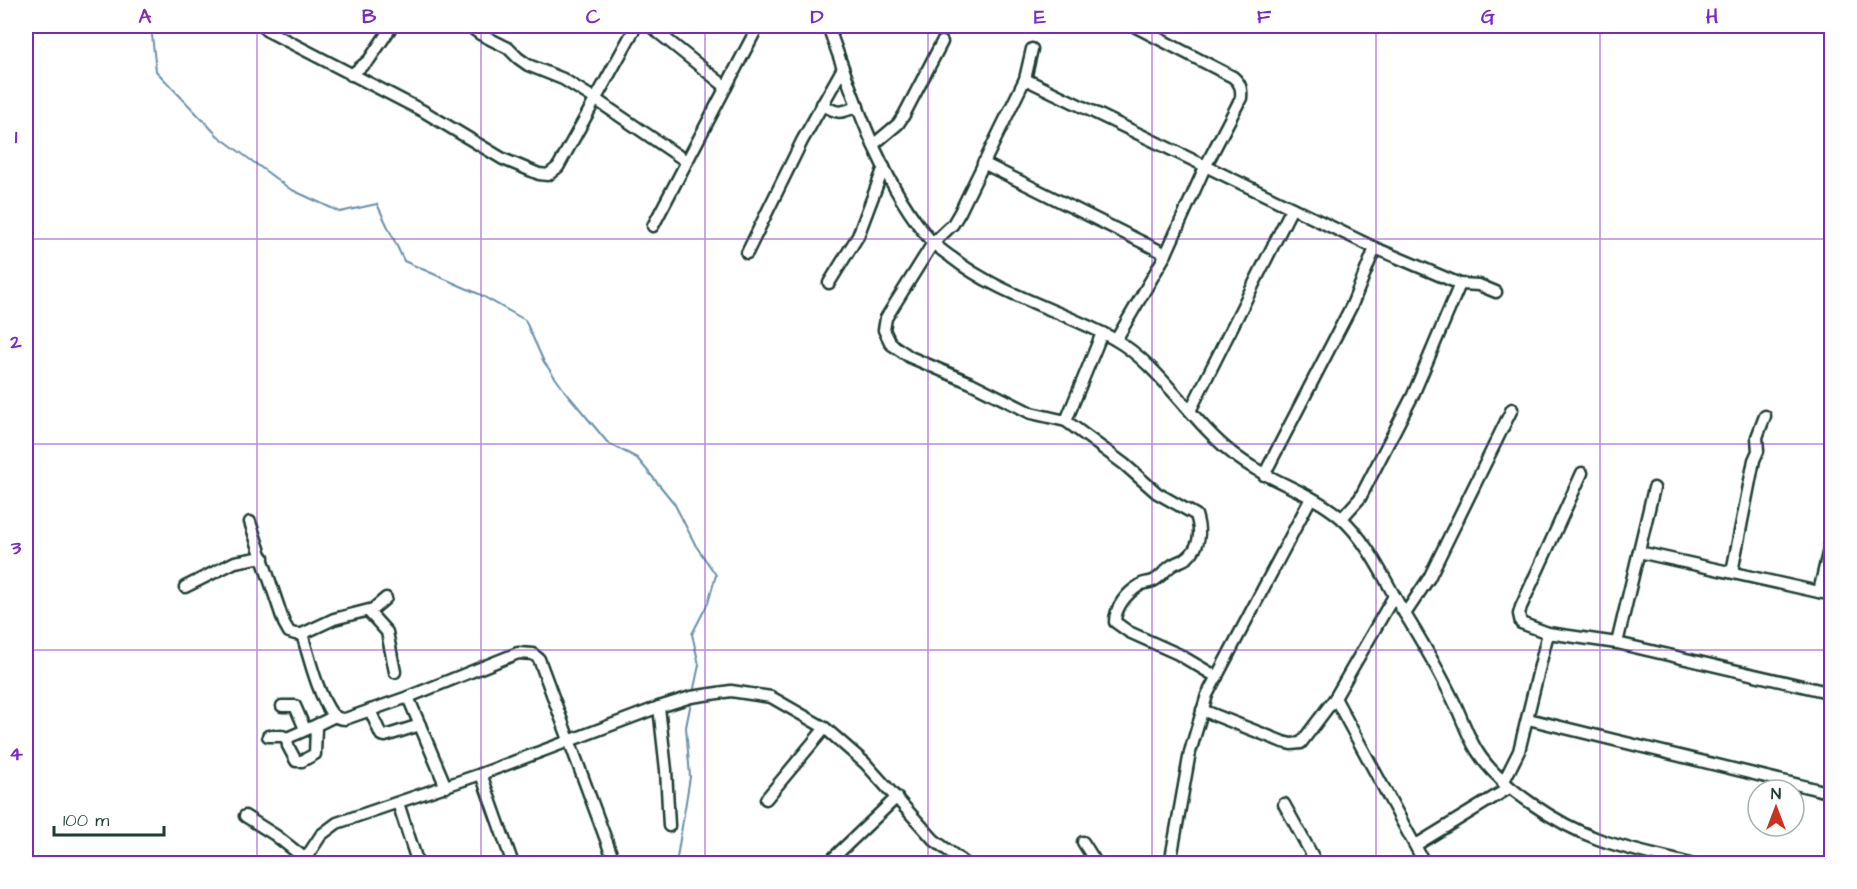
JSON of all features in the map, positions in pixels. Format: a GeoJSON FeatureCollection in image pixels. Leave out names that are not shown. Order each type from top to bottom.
{"type":"FeatureCollection","features":[{"type":"Feature","properties":{"kind":"street"},"geometry":{"type":"LineString","coordinates":[[351,75],[369,60],[392,26]]}},
{"type":"Feature","properties":{"kind":"street"},"geometry":{"type":"LineString","coordinates":[[469,26],[508,48],[528,65],[563,79],[686,161]]}},
{"type":"Feature","properties":{"kind":"street"},"geometry":{"type":"LineString","coordinates":[[266,30],[423,111],[492,153],[539,174],[548,174],[558,167],[636,26]]}},
{"type":"Feature","properties":{"kind":"street"},"geometry":{"type":"LineString","coordinates":[[650,26],[726,87]]}},
{"type":"Feature","properties":{"kind":"street"},"geometry":{"type":"LineString","coordinates":[[653,226],[758,26]]}},
{"type":"Feature","properties":{"kind":"street"},"geometry":{"type":"LineString","coordinates":[[828,26],[873,145],[912,214],[933,243],[961,265],[996,286],[1116,340],[1135,353],[1213,437],[1234,455],[1264,475],[1311,498],[1342,518],[1368,551],[1405,614],[1455,705],[1476,750],[1506,785],[1570,826],[1599,839],[1690,864]]}},
{"type":"Feature","properties":{"kind":"street"},"geometry":{"type":"LineString","coordinates":[[1116,340],[1166,254],[1205,167],[1242,98],[1239,82],[1233,77],[1134,26]]}},
{"type":"Feature","properties":{"kind":"street"},"geometry":{"type":"LineString","coordinates":[[873,145],[898,124],[942,42]]}},
{"type":"Feature","properties":{"kind":"street"},"geometry":{"type":"LineString","coordinates":[[1032,49],[1025,79],[953,224],[933,243],[886,318],[884,330],[891,344],[910,357],[972,383],[1024,410],[1066,421],[1124,464],[1156,493],[1196,514],[1200,536],[1191,554],[1173,564],[1156,580],[1139,585],[1120,606],[1114,622],[1129,632],[1178,654],[1217,677]]}},
{"type":"Feature","properties":{"kind":"street"},"geometry":{"type":"LineString","coordinates":[[747,253],[843,68]]}},
{"type":"Feature","properties":{"kind":"street"},"geometry":{"type":"LineString","coordinates":[[1025,79],[1375,248],[1460,284],[1479,285],[1496,292]]}},
{"type":"Feature","properties":{"kind":"street"},"geometry":{"type":"LineString","coordinates":[[822,105],[842,113],[858,106]]}},
{"type":"Feature","properties":{"kind":"street"},"geometry":{"type":"LineString","coordinates":[[983,163],[1166,254]]}},
{"type":"Feature","properties":{"kind":"street"},"geometry":{"type":"LineString","coordinates":[[829,284],[858,236],[884,167]]}},
{"type":"Feature","properties":{"kind":"street"},"geometry":{"type":"LineString","coordinates":[[1190,411],[1292,208]]}},
{"type":"Feature","properties":{"kind":"street"},"geometry":{"type":"LineString","coordinates":[[1264,475],[1352,305],[1375,248]]}},
{"type":"Feature","properties":{"kind":"street"},"geometry":{"type":"LineString","coordinates":[[1342,518],[1360,498],[1413,394],[1460,284]]}},
{"type":"Feature","properties":{"kind":"street"},"geometry":{"type":"LineString","coordinates":[[1066,421],[1102,333]]}},
{"type":"Feature","properties":{"kind":"street"},"geometry":{"type":"LineString","coordinates":[[1405,614],[1429,578],[1512,410]]}},
{"type":"Feature","properties":{"kind":"street"},"geometry":{"type":"LineString","coordinates":[[1732,572],[1754,460],[1758,451],[1757,437],[1765,416]]}},
{"type":"Feature","properties":{"kind":"street"},"geometry":{"type":"LineString","coordinates":[[1582,473],[1519,614],[1521,623],[1548,633],[1617,643],[1832,693]]}},
{"type":"Feature","properties":{"kind":"street"},"geometry":{"type":"LineString","coordinates":[[1617,643],[1654,488]]}},
{"type":"Feature","properties":{"kind":"street"},"geometry":{"type":"LineString","coordinates":[[1170,864],[1190,752],[1202,710],[1311,498]]}},
{"type":"Feature","properties":{"kind":"street"},"geometry":{"type":"LineString","coordinates":[[250,522],[286,629],[292,633],[302,634],[334,619],[368,611],[386,598]]}},
{"type":"Feature","properties":{"kind":"street"},"geometry":{"type":"LineString","coordinates":[[1819,592],[1832,536]]}},
{"type":"Feature","properties":{"kind":"street"},"geometry":{"type":"LineString","coordinates":[[1639,552],[1832,595]]}},
{"type":"Feature","properties":{"kind":"street"},"geometry":{"type":"LineString","coordinates":[[185,587],[235,562],[262,557]]}},
{"type":"Feature","properties":{"kind":"street"},"geometry":{"type":"LineString","coordinates":[[1202,710],[1283,742],[1296,744],[1303,741],[1335,698],[1394,596]]}},
{"type":"Feature","properties":{"kind":"street"},"geometry":{"type":"LineString","coordinates":[[368,611],[387,632],[395,672]]}},
{"type":"Feature","properties":{"kind":"street"},"geometry":{"type":"LineString","coordinates":[[1416,844],[1506,785],[1528,719],[1548,633]]}},
{"type":"Feature","properties":{"kind":"street"},"geometry":{"type":"LineString","coordinates":[[302,634],[317,682],[335,716]]}},
{"type":"Feature","properties":{"kind":"street"},"geometry":{"type":"LineString","coordinates":[[268,736],[287,738],[335,716],[345,719],[408,697],[518,653],[533,654],[539,659],[615,864]]}},
{"type":"Feature","properties":{"kind":"street"},"geometry":{"type":"LineString","coordinates":[[245,816],[274,835],[306,862],[321,835],[332,826],[446,787],[659,706],[731,691],[771,698],[825,728],[865,763],[934,840],[966,864]]}},
{"type":"Feature","properties":{"kind":"street"},"geometry":{"type":"LineString","coordinates":[[408,697],[446,787]]}},
{"type":"Feature","properties":{"kind":"street"},"geometry":{"type":"LineString","coordinates":[[1335,698],[1425,864]]}},
{"type":"Feature","properties":{"kind":"street"},"geometry":{"type":"LineString","coordinates":[[282,706],[295,706],[311,728],[315,754],[302,761],[296,761],[287,738]]}},
{"type":"Feature","properties":{"kind":"street"},"geometry":{"type":"LineString","coordinates":[[659,706],[669,826]]}},
{"type":"Feature","properties":{"kind":"street"},"geometry":{"type":"LineString","coordinates":[[370,710],[381,735],[385,736],[420,725]]}},
{"type":"Feature","properties":{"kind":"street"},"geometry":{"type":"LineString","coordinates":[[1528,719],[1832,793]]}},
{"type":"Feature","properties":{"kind":"street"},"geometry":{"type":"LineString","coordinates":[[766,799],[825,728]]}},
{"type":"Feature","properties":{"kind":"street"},"geometry":{"type":"LineString","coordinates":[[481,774],[513,864]]}},
{"type":"Feature","properties":{"kind":"street"},"geometry":{"type":"LineString","coordinates":[[828,864],[897,797]]}},
{"type":"Feature","properties":{"kind":"street"},"geometry":{"type":"LineString","coordinates":[[398,804],[418,864]]}},
{"type":"Feature","properties":{"kind":"street"},"geometry":{"type":"LineString","coordinates":[[1284,804],[1317,864]]}},
{"type":"Feature","properties":{"kind":"street"},"geometry":{"type":"LineString","coordinates":[[1083,842],[1096,864]]}},
{"type":"Feature","properties":{"kind":"waterway"},"geometry":{"type":"LineString","coordinates":[[151,26],[156,71],[218,136],[290,189],[340,212],[377,204],[404,261],[479,294],[525,320],[544,362],[564,390],[608,443],[637,458],[674,503],[696,546],[716,575],[708,603],[692,634],[699,665],[693,693]]}},
{"type":"Feature","properties":{"kind":"waterway"},"geometry":{"type":"LineString","coordinates":[[676,864],[690,777],[686,727],[691,702]]}}]}
